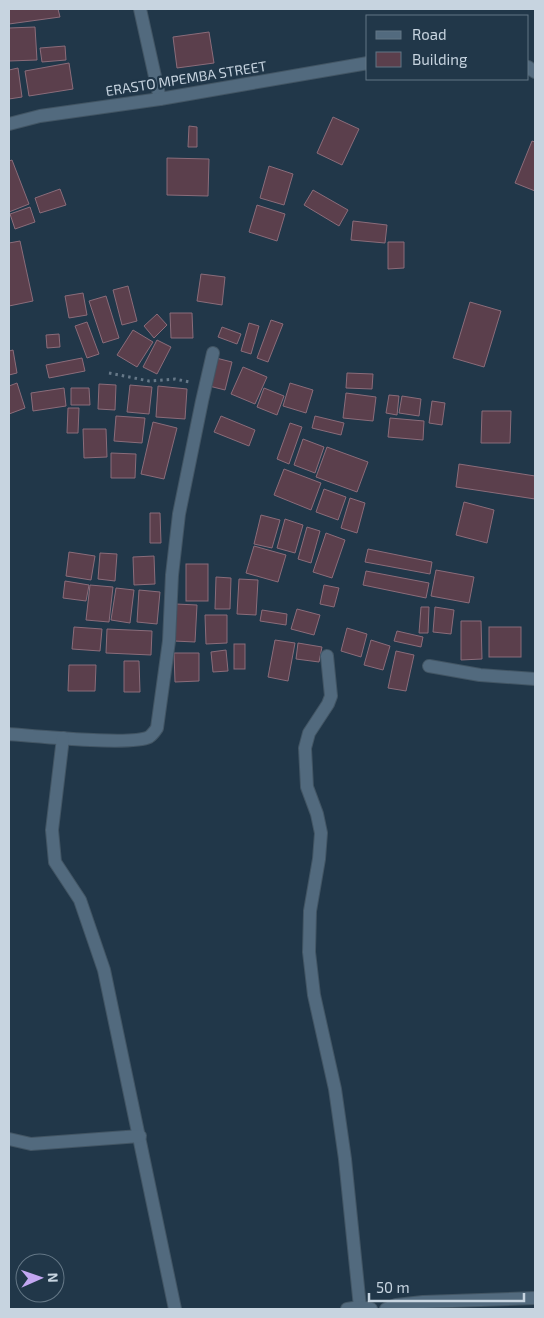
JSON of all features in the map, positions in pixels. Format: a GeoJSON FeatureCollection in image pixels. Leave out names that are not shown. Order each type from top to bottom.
{"type":"FeatureCollection","features":[{"type":"Feature","properties":{"kind":"street"},"geometry":{"type":"LineString","coordinates":[[140,9],[160,99]]}},
{"type":"Feature","properties":{"kind":"street","name":"ERASTO MPEMBA STREET"},"geometry":{"type":"LineString","coordinates":[[9,124],[40,116],[160,99],[366,63]]}},
{"type":"Feature","properties":{"kind":"street"},"geometry":{"type":"LineString","coordinates":[[9,734],[128,740],[149,737],[157,728],[169,641],[172,575],[179,514],[213,353]]}},
{"type":"Feature","properties":{"kind":"street"},"geometry":{"type":"LineString","coordinates":[[327,656],[331,696],[328,704],[309,733],[305,748],[307,787],[317,814],[321,839],[310,911],[309,952],[314,995],[335,1089],[344,1150],[359,1309]]}},
{"type":"Feature","properties":{"kind":"street"},"geometry":{"type":"LineString","coordinates":[[429,666],[480,675],[535,680]]}},
{"type":"Feature","properties":{"kind":"street"},"geometry":{"type":"LineString","coordinates":[[63,738],[52,830],[55,862],[80,900],[104,970],[175,1309]]}},
{"type":"Feature","properties":{"kind":"street"},"geometry":{"type":"LineString","coordinates":[[9,1139],[31,1144],[140,1136]]}},
{"type":"Feature","properties":{"kind":"street"},"geometry":{"type":"LineString","coordinates":[[386,1309],[396,1305],[423,1302],[535,1298]]}},
{"type":"Feature","properties":{"kind":"path"},"geometry":{"type":"LineString","coordinates":[[110,373],[149,380],[175,379],[205,385]]}},
{"type":"Feature","properties":{"kind":"building"},"geometry":{"type":"Polygon","coordinates":[[[9,9],[58,9],[60,17],[9,24],[9,9]]]}},
{"type":"Feature","properties":{"kind":"building"},"geometry":{"type":"Polygon","coordinates":[[[35,27],[37,60],[9,61],[9,28],[35,27]]]}},
{"type":"Feature","properties":{"kind":"building"},"geometry":{"type":"Polygon","coordinates":[[[209,32],[214,63],[177,68],[173,37],[209,32]]]}},
{"type":"Feature","properties":{"kind":"building"},"geometry":{"type":"Polygon","coordinates":[[[65,46],[66,60],[42,62],[40,48],[65,46]]]}},
{"type":"Feature","properties":{"kind":"building"},"geometry":{"type":"Polygon","coordinates":[[[69,63],[73,89],[29,96],[25,71],[69,63]]]}},
{"type":"Feature","properties":{"kind":"building"},"geometry":{"type":"Polygon","coordinates":[[[18,68],[22,97],[9,99],[9,70],[18,68]]]}},
{"type":"Feature","properties":{"kind":"building"},"geometry":{"type":"Polygon","coordinates":[[[333,117],[359,129],[342,165],[317,153],[333,117]]]}},
{"type":"Feature","properties":{"kind":"building"},"geometry":{"type":"Polygon","coordinates":[[[189,126],[197,127],[197,147],[188,147],[189,126]]]}},
{"type":"Feature","properties":{"kind":"building"},"geometry":{"type":"Polygon","coordinates":[[[532,141],[535,142],[535,191],[515,183],[532,141]]]}},
{"type":"Feature","properties":{"kind":"building"},"geometry":{"type":"Polygon","coordinates":[[[167,158],[209,159],[208,196],[167,195],[167,158]]]}},
{"type":"Feature","properties":{"kind":"building"},"geometry":{"type":"Polygon","coordinates":[[[12,160],[29,204],[9,212],[9,161],[12,160]]]}},
{"type":"Feature","properties":{"kind":"building"},"geometry":{"type":"Polygon","coordinates":[[[269,166],[293,174],[284,205],[260,198],[269,166]]]}},
{"type":"Feature","properties":{"kind":"building"},"geometry":{"type":"Polygon","coordinates":[[[60,189],[66,205],[40,213],[35,198],[60,189]]]}},
{"type":"Feature","properties":{"kind":"building"},"geometry":{"type":"Polygon","coordinates":[[[313,190],[348,210],[339,226],[304,205],[313,190]]]}},
{"type":"Feature","properties":{"kind":"building"},"geometry":{"type":"Polygon","coordinates":[[[257,205],[285,214],[277,241],[249,232],[257,205]]]}},
{"type":"Feature","properties":{"kind":"building"},"geometry":{"type":"Polygon","coordinates":[[[30,207],[35,222],[15,229],[10,214],[30,207]]]}},
{"type":"Feature","properties":{"kind":"building"},"geometry":{"type":"Polygon","coordinates":[[[353,221],[387,225],[385,243],[351,240],[353,221]]]}},
{"type":"Feature","properties":{"kind":"building"},"geometry":{"type":"Polygon","coordinates":[[[20,241],[33,301],[9,306],[9,243],[20,241]]]}},
{"type":"Feature","properties":{"kind":"building"},"geometry":{"type":"Polygon","coordinates":[[[388,242],[404,242],[404,268],[388,269],[388,242]]]}},
{"type":"Feature","properties":{"kind":"building"},"geometry":{"type":"Polygon","coordinates":[[[201,274],[225,277],[222,305],[197,301],[201,274]]]}},
{"type":"Feature","properties":{"kind":"building"},"geometry":{"type":"Polygon","coordinates":[[[128,286],[137,321],[122,325],[113,290],[128,286]]]}},
{"type":"Feature","properties":{"kind":"building"},"geometry":{"type":"Polygon","coordinates":[[[83,293],[87,315],[69,318],[65,296],[83,293]]]}},
{"type":"Feature","properties":{"kind":"building"},"geometry":{"type":"Polygon","coordinates":[[[106,296],[119,338],[103,343],[89,301],[106,296]]]}},
{"type":"Feature","properties":{"kind":"building"},"geometry":{"type":"Polygon","coordinates":[[[470,302],[501,311],[484,367],[453,358],[470,302]]]}},
{"type":"Feature","properties":{"kind":"building"},"geometry":{"type":"Polygon","coordinates":[[[170,313],[192,313],[193,338],[171,338],[170,313]]]}},
{"type":"Feature","properties":{"kind":"building"},"geometry":{"type":"Polygon","coordinates":[[[157,314],[167,325],[154,338],[144,326],[157,314]]]}},
{"type":"Feature","properties":{"kind":"building"},"geometry":{"type":"Polygon","coordinates":[[[271,320],[283,324],[268,362],[257,358],[271,320]]]}},
{"type":"Feature","properties":{"kind":"building"},"geometry":{"type":"Polygon","coordinates":[[[87,322],[99,354],[87,358],[75,326],[87,322]]]}},
{"type":"Feature","properties":{"kind":"building"},"geometry":{"type":"Polygon","coordinates":[[[249,323],[259,326],[251,354],[241,351],[249,323]]]}},
{"type":"Feature","properties":{"kind":"building"},"geometry":{"type":"Polygon","coordinates":[[[222,327],[241,334],[237,344],[218,337],[222,327]]]}},
{"type":"Feature","properties":{"kind":"building"},"geometry":{"type":"Polygon","coordinates":[[[133,330],[153,342],[137,367],[117,355],[133,330]]]}},
{"type":"Feature","properties":{"kind":"building"},"geometry":{"type":"Polygon","coordinates":[[[59,334],[60,347],[47,348],[46,335],[59,334]]]}},
{"type":"Feature","properties":{"kind":"building"},"geometry":{"type":"Polygon","coordinates":[[[157,340],[171,347],[157,374],[143,367],[157,340]]]}},
{"type":"Feature","properties":{"kind":"building"},"geometry":{"type":"Polygon","coordinates":[[[13,350],[17,373],[9,375],[9,351],[13,350]]]}},
{"type":"Feature","properties":{"kind":"building"},"geometry":{"type":"Polygon","coordinates":[[[82,358],[85,371],[49,378],[46,365],[82,358]]]}},
{"type":"Feature","properties":{"kind":"building"},"geometry":{"type":"Polygon","coordinates":[[[216,358],[232,362],[225,390],[209,386],[216,358]]]}},
{"type":"Feature","properties":{"kind":"building"},"geometry":{"type":"Polygon","coordinates":[[[243,367],[267,377],[255,404],[231,394],[243,367]]]}},
{"type":"Feature","properties":{"kind":"building"},"geometry":{"type":"Polygon","coordinates":[[[347,373],[373,374],[372,389],[346,388],[347,373]]]}},
{"type":"Feature","properties":{"kind":"building"},"geometry":{"type":"Polygon","coordinates":[[[17,383],[25,408],[9,414],[9,386],[17,383]]]}},
{"type":"Feature","properties":{"kind":"building"},"geometry":{"type":"Polygon","coordinates":[[[290,383],[313,390],[306,413],[283,406],[290,383]]]}},
{"type":"Feature","properties":{"kind":"building"},"geometry":{"type":"Polygon","coordinates":[[[99,384],[116,385],[115,410],[98,409],[99,384]]]}},
{"type":"Feature","properties":{"kind":"building"},"geometry":{"type":"Polygon","coordinates":[[[130,385],[152,387],[149,414],[127,412],[130,385]]]}},
{"type":"Feature","properties":{"kind":"building"},"geometry":{"type":"Polygon","coordinates":[[[158,386],[187,389],[185,419],[156,417],[158,386]]]}},
{"type":"Feature","properties":{"kind":"building"},"geometry":{"type":"Polygon","coordinates":[[[64,388],[66,406],[33,411],[31,393],[64,388]]]}},
{"type":"Feature","properties":{"kind":"building"},"geometry":{"type":"Polygon","coordinates":[[[71,388],[89,388],[90,405],[71,405],[71,388]]]}},
{"type":"Feature","properties":{"kind":"building"},"geometry":{"type":"Polygon","coordinates":[[[264,388],[284,396],[277,415],[257,407],[264,388]]]}},
{"type":"Feature","properties":{"kind":"building"},"geometry":{"type":"Polygon","coordinates":[[[346,393],[376,397],[373,421],[343,418],[346,393]]]}},
{"type":"Feature","properties":{"kind":"building"},"geometry":{"type":"Polygon","coordinates":[[[389,395],[399,396],[397,415],[386,413],[389,395]]]}},
{"type":"Feature","properties":{"kind":"building"},"geometry":{"type":"Polygon","coordinates":[[[402,396],[421,399],[419,416],[399,413],[402,396]]]}},
{"type":"Feature","properties":{"kind":"building"},"geometry":{"type":"Polygon","coordinates":[[[432,401],[445,403],[442,425],[429,423],[432,401]]]}},
{"type":"Feature","properties":{"kind":"building"},"geometry":{"type":"Polygon","coordinates":[[[68,408],[79,408],[78,433],[67,433],[68,408]]]}},
{"type":"Feature","properties":{"kind":"building"},"geometry":{"type":"Polygon","coordinates":[[[482,411],[511,411],[510,443],[481,443],[482,411]]]}},
{"type":"Feature","properties":{"kind":"building"},"geometry":{"type":"Polygon","coordinates":[[[116,416],[145,418],[142,443],[114,441],[116,416]]]}},
{"type":"Feature","properties":{"kind":"building"},"geometry":{"type":"Polygon","coordinates":[[[221,416],[255,430],[249,446],[214,432],[221,416]]]}},
{"type":"Feature","properties":{"kind":"building"},"geometry":{"type":"Polygon","coordinates":[[[315,416],[344,423],[341,435],[312,428],[315,416]]]}},
{"type":"Feature","properties":{"kind":"building"},"geometry":{"type":"Polygon","coordinates":[[[390,418],[424,421],[423,440],[388,437],[390,418]]]}},
{"type":"Feature","properties":{"kind":"building"},"geometry":{"type":"Polygon","coordinates":[[[153,422],[177,428],[164,479],[141,474],[153,422]]]}},
{"type":"Feature","properties":{"kind":"building"},"geometry":{"type":"Polygon","coordinates":[[[290,423],[302,427],[289,464],[277,459],[290,423]]]}},
{"type":"Feature","properties":{"kind":"building"},"geometry":{"type":"Polygon","coordinates":[[[83,429],[106,429],[107,457],[84,458],[83,429]]]}},
{"type":"Feature","properties":{"kind":"building"},"geometry":{"type":"Polygon","coordinates":[[[303,439],[324,447],[315,473],[294,465],[303,439]]]}},
{"type":"Feature","properties":{"kind":"building"},"geometry":{"type":"Polygon","coordinates":[[[327,447],[368,462],[357,492],[316,477],[327,447]]]}},
{"type":"Feature","properties":{"kind":"building"},"geometry":{"type":"Polygon","coordinates":[[[111,453],[136,454],[135,478],[111,478],[111,453]]]}},
{"type":"Feature","properties":{"kind":"building"},"geometry":{"type":"Polygon","coordinates":[[[459,464],[535,476],[535,499],[456,487],[459,464]]]}},
{"type":"Feature","properties":{"kind":"building"},"geometry":{"type":"Polygon","coordinates":[[[284,469],[321,483],[311,510],[274,495],[284,469]]]}},
{"type":"Feature","properties":{"kind":"building"},"geometry":{"type":"Polygon","coordinates":[[[324,489],[346,497],[338,520],[316,512],[324,489]]]}},
{"type":"Feature","properties":{"kind":"building"},"geometry":{"type":"Polygon","coordinates":[[[350,498],[365,503],[357,533],[341,528],[350,498]]]}},
{"type":"Feature","properties":{"kind":"building"},"geometry":{"type":"Polygon","coordinates":[[[464,502],[494,510],[487,543],[456,535],[464,502]]]}},
{"type":"Feature","properties":{"kind":"building"},"geometry":{"type":"Polygon","coordinates":[[[150,513],[160,513],[161,543],[150,543],[150,513]]]}},
{"type":"Feature","properties":{"kind":"building"},"geometry":{"type":"Polygon","coordinates":[[[261,515],[280,520],[272,548],[254,544],[261,515]]]}},
{"type":"Feature","properties":{"kind":"building"},"geometry":{"type":"Polygon","coordinates":[[[285,519],[303,525],[295,553],[277,548],[285,519]]]}},
{"type":"Feature","properties":{"kind":"building"},"geometry":{"type":"Polygon","coordinates":[[[307,527],[320,531],[311,563],[298,559],[307,527]]]}},
{"type":"Feature","properties":{"kind":"building"},"geometry":{"type":"Polygon","coordinates":[[[326,533],[345,540],[332,578],[313,572],[326,533]]]}},
{"type":"Feature","properties":{"kind":"building"},"geometry":{"type":"Polygon","coordinates":[[[254,546],[286,555],[278,582],[246,573],[254,546]]]}},
{"type":"Feature","properties":{"kind":"building"},"geometry":{"type":"Polygon","coordinates":[[[368,549],[432,562],[430,574],[365,562],[368,549]]]}},
{"type":"Feature","properties":{"kind":"building"},"geometry":{"type":"Polygon","coordinates":[[[69,552],[95,556],[91,580],[66,576],[69,552]]]}},
{"type":"Feature","properties":{"kind":"building"},"geometry":{"type":"Polygon","coordinates":[[[100,553],[117,554],[115,581],[98,579],[100,553]]]}},
{"type":"Feature","properties":{"kind":"building"},"geometry":{"type":"Polygon","coordinates":[[[154,556],[155,584],[134,585],[133,557],[154,556]]]}},
{"type":"Feature","properties":{"kind":"building"},"geometry":{"type":"Polygon","coordinates":[[[186,564],[208,564],[208,601],[186,601],[186,564]]]}},
{"type":"Feature","properties":{"kind":"building"},"geometry":{"type":"Polygon","coordinates":[[[436,570],[474,577],[469,603],[431,596],[436,570]]]}},
{"type":"Feature","properties":{"kind":"building"},"geometry":{"type":"Polygon","coordinates":[[[366,571],[429,583],[426,598],[363,585],[366,571]]]}},
{"type":"Feature","properties":{"kind":"building"},"geometry":{"type":"Polygon","coordinates":[[[216,577],[231,578],[230,609],[215,609],[216,577]]]}},
{"type":"Feature","properties":{"kind":"building"},"geometry":{"type":"Polygon","coordinates":[[[239,579],[258,580],[256,615],[237,614],[239,579]]]}},
{"type":"Feature","properties":{"kind":"building"},"geometry":{"type":"Polygon","coordinates":[[[65,581],[89,585],[86,601],[63,598],[65,581]]]}},
{"type":"Feature","properties":{"kind":"building"},"geometry":{"type":"Polygon","coordinates":[[[90,585],[113,587],[109,622],[86,620],[90,585]]]}},
{"type":"Feature","properties":{"kind":"building"},"geometry":{"type":"Polygon","coordinates":[[[324,585],[339,588],[334,607],[320,604],[324,585]]]}},
{"type":"Feature","properties":{"kind":"building"},"geometry":{"type":"Polygon","coordinates":[[[116,588],[134,590],[130,623],[111,620],[116,588]]]}},
{"type":"Feature","properties":{"kind":"building"},"geometry":{"type":"Polygon","coordinates":[[[139,590],[160,592],[157,624],[137,622],[139,590]]]}},
{"type":"Feature","properties":{"kind":"building"},"geometry":{"type":"Polygon","coordinates":[[[176,604],[197,605],[195,642],[174,641],[176,604]]]}},
{"type":"Feature","properties":{"kind":"building"},"geometry":{"type":"Polygon","coordinates":[[[421,607],[429,607],[428,633],[419,633],[421,607]]]}},
{"type":"Feature","properties":{"kind":"building"},"geometry":{"type":"Polygon","coordinates":[[[435,607],[454,610],[451,634],[433,632],[435,607]]]}},
{"type":"Feature","properties":{"kind":"building"},"geometry":{"type":"Polygon","coordinates":[[[297,609],[320,615],[314,635],[291,629],[297,609]]]}},
{"type":"Feature","properties":{"kind":"building"},"geometry":{"type":"Polygon","coordinates":[[[262,610],[287,614],[286,625],[260,621],[262,610]]]}},
{"type":"Feature","properties":{"kind":"building"},"geometry":{"type":"Polygon","coordinates":[[[205,615],[227,615],[227,643],[206,644],[205,615]]]}},
{"type":"Feature","properties":{"kind":"building"},"geometry":{"type":"Polygon","coordinates":[[[461,621],[481,621],[482,659],[461,660],[461,621]]]}},
{"type":"Feature","properties":{"kind":"building"},"geometry":{"type":"Polygon","coordinates":[[[74,627],[102,629],[100,651],[72,649],[74,627]]]}},
{"type":"Feature","properties":{"kind":"building"},"geometry":{"type":"Polygon","coordinates":[[[489,627],[521,627],[521,657],[489,657],[489,627]]]}},
{"type":"Feature","properties":{"kind":"building"},"geometry":{"type":"Polygon","coordinates":[[[347,628],[367,634],[361,657],[341,651],[347,628]]]}},
{"type":"Feature","properties":{"kind":"building"},"geometry":{"type":"Polygon","coordinates":[[[107,629],[152,631],[151,655],[106,653],[107,629]]]}},
{"type":"Feature","properties":{"kind":"building"},"geometry":{"type":"Polygon","coordinates":[[[397,631],[423,637],[421,647],[394,641],[397,631]]]}},
{"type":"Feature","properties":{"kind":"building"},"geometry":{"type":"Polygon","coordinates":[[[275,640],[295,643],[288,681],[268,677],[275,640]]]}},
{"type":"Feature","properties":{"kind":"building"},"geometry":{"type":"Polygon","coordinates":[[[371,640],[390,646],[383,670],[364,665],[371,640]]]}},
{"type":"Feature","properties":{"kind":"building"},"geometry":{"type":"Polygon","coordinates":[[[298,643],[322,647],[319,662],[296,659],[298,643]]]}},
{"type":"Feature","properties":{"kind":"building"},"geometry":{"type":"Polygon","coordinates":[[[234,644],[245,644],[245,669],[234,669],[234,644]]]}},
{"type":"Feature","properties":{"kind":"building"},"geometry":{"type":"Polygon","coordinates":[[[226,650],[228,671],[213,672],[211,652],[226,650]]]}},
{"type":"Feature","properties":{"kind":"building"},"geometry":{"type":"Polygon","coordinates":[[[396,651],[414,655],[406,691],[388,688],[396,651]]]}},
{"type":"Feature","properties":{"kind":"building"},"geometry":{"type":"Polygon","coordinates":[[[174,653],[199,653],[199,681],[175,682],[174,653]]]}},
{"type":"Feature","properties":{"kind":"building"},"geometry":{"type":"Polygon","coordinates":[[[124,661],[139,661],[140,692],[124,692],[124,661]]]}},
{"type":"Feature","properties":{"kind":"building"},"geometry":{"type":"Polygon","coordinates":[[[69,665],[96,665],[95,691],[68,691],[69,665]]]}}]}
